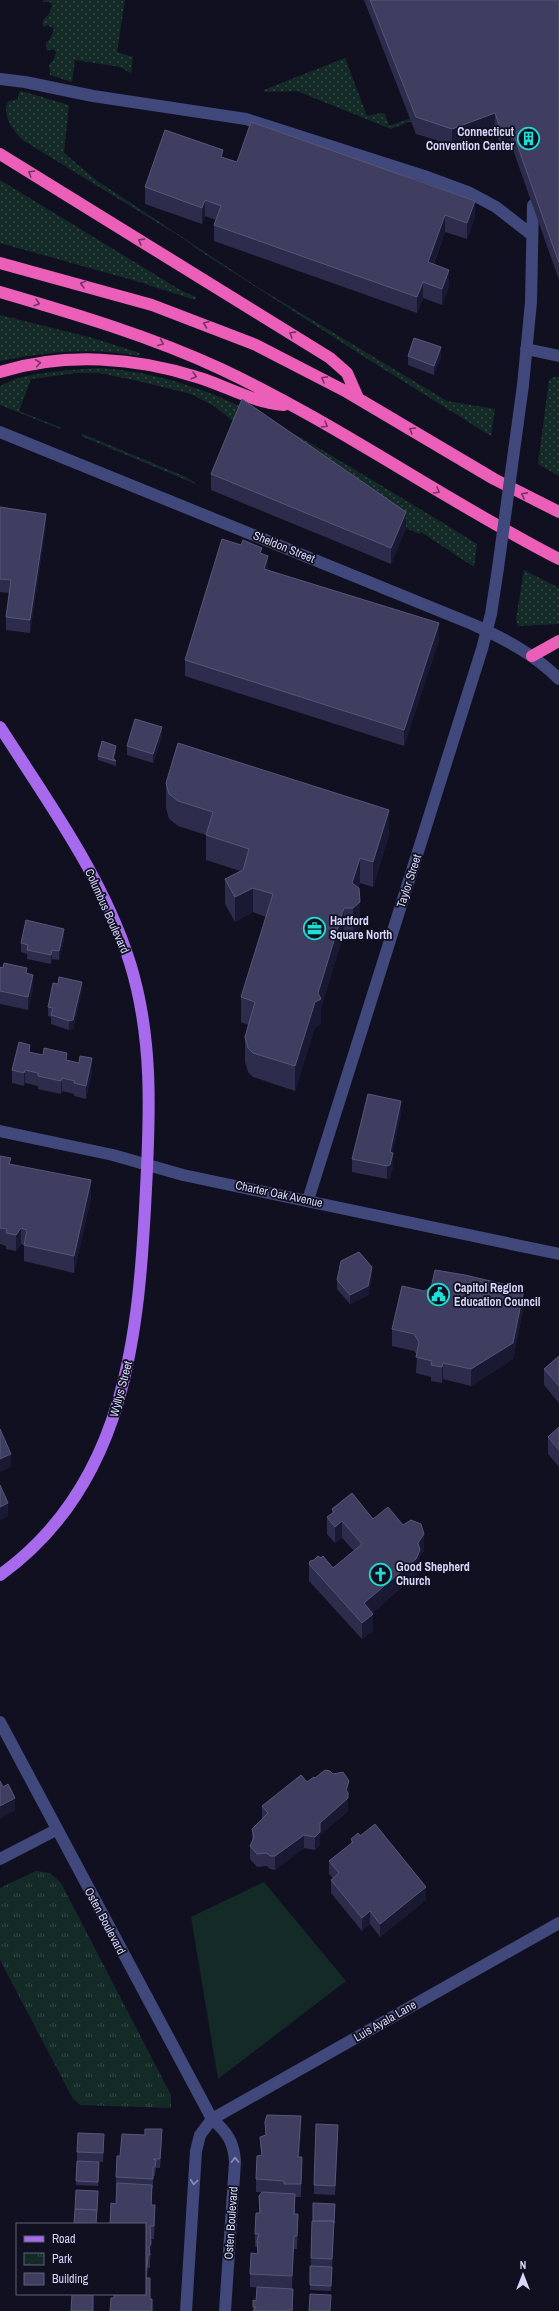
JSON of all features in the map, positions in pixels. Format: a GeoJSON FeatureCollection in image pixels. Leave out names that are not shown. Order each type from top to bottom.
{"type":"FeatureCollection","features":[{"type":"Feature","properties":{"kind":"highway"},"geometry":{"type":"LineString","coordinates":[[0,154],[330,358],[347,373],[358,398]]}},
{"type":"Feature","properties":{"kind":"highway"},"geometry":{"type":"LineString","coordinates":[[0,263],[92,287],[192,319],[256,345],[358,398],[500,482],[559,512]]}},
{"type":"Feature","properties":{"kind":"highway"},"geometry":{"type":"LineString","coordinates":[[0,292],[156,341],[221,370],[291,405],[495,525],[559,559]]}},
{"type":"Feature","properties":{"kind":"highway"},"geometry":{"type":"LineString","coordinates":[[0,372],[28,364],[58,360],[119,360],[172,370],[223,386],[262,401],[291,405]]}},
{"type":"Feature","properties":{"kind":"highway"},"geometry":{"type":"LineString","coordinates":[[532,656],[559,641]]}},
{"type":"Feature","properties":{"kind":"main road","name":"Columbus Boulevard"},"geometry":{"type":"LineString","coordinates":[[0,727],[85,862],[120,933],[140,999],[147,1036],[149,1075],[147,1165]]}},
{"type":"Feature","properties":{"kind":"main road","name":"Wyllys Street"},"geometry":{"type":"LineString","coordinates":[[0,1575],[31,1549],[72,1502],[104,1444],[112,1423],[122,1392],[133,1339],[145,1225],[147,1165]]}},
{"type":"Feature","properties":{"kind":"street"},"geometry":{"type":"LineString","coordinates":[[0,79],[25,82],[93,96],[246,119],[424,176],[470,193],[496,207],[532,235]]}},
{"type":"Feature","properties":{"kind":"street","name":"Taylor Street"},"geometry":{"type":"LineString","coordinates":[[308,1200],[487,631],[498,568],[526,349],[531,302],[533,206]]}},
{"type":"Feature","properties":{"kind":"street"},"geometry":{"type":"LineString","coordinates":[[526,349],[559,356]]}},
{"type":"Feature","properties":{"kind":"street","name":"Sheldon Street"},"geometry":{"type":"LineString","coordinates":[[0,432],[487,631],[532,656],[559,678]]}},
{"type":"Feature","properties":{"kind":"street","name":"Charter Oak Avenue"},"geometry":{"type":"LineString","coordinates":[[0,1131],[113,1155],[183,1175],[308,1200],[559,1254]]}},
{"type":"Feature","properties":{"kind":"street","name":"Osten Boulevard"},"geometry":{"type":"LineString","coordinates":[[0,1722],[56,1830],[212,2119],[225,2130],[231,2140],[235,2162],[225,2311]]}},
{"type":"Feature","properties":{"kind":"street"},"geometry":{"type":"LineString","coordinates":[[0,1859],[56,1830]]}},
{"type":"Feature","properties":{"kind":"street","name":"Luis Ayala Lane"},"geometry":{"type":"LineString","coordinates":[[212,2119],[559,1923]]}},
{"type":"Feature","properties":{"kind":"street"},"geometry":{"type":"LineString","coordinates":[[186,2311],[196,2151],[200,2135],[212,2119]]}},
{"type":"Feature","properties":{"kind":"green space"},"geometry":{"type":"Polygon","coordinates":[[[43,0],[125,0],[117,52],[133,57],[131,73],[120,67],[75,60],[72,82],[50,75],[49,65],[54,59],[56,52],[53,49],[47,51],[46,43],[50,39],[54,29],[48,25],[43,27],[43,20],[49,14],[52,6],[50,2],[43,2],[43,0]]]}},
{"type":"Feature","properties":{"kind":"green space"},"geometry":{"type":"Polygon","coordinates":[[[345,58],[367,116],[381,113],[385,114],[389,126],[411,118],[412,121],[391,129],[297,91],[265,92],[264,90],[345,58]]]}},
{"type":"Feature","properties":{"kind":"green space"},"geometry":{"type":"Polygon","coordinates":[[[21,91],[69,105],[64,153],[96,180],[259,288],[447,401],[495,409],[491,436],[366,358],[197,249],[184,239],[21,139],[11,126],[7,116],[6,106],[8,101],[18,99],[19,92],[21,91]]]}},
{"type":"Feature","properties":{"kind":"green space"},"geometry":{"type":"Polygon","coordinates":[[[0,180],[182,291],[196,297],[195,300],[136,281],[0,243],[0,180]]]}},
{"type":"Feature","properties":{"kind":"green space"},"geometry":{"type":"Polygon","coordinates":[[[0,315],[93,338],[140,353],[138,356],[121,353],[86,351],[52,353],[0,361],[0,315]]]}},
{"type":"Feature","properties":{"kind":"green space"},"geometry":{"type":"Polygon","coordinates":[[[98,368],[133,372],[166,379],[199,389],[262,417],[322,450],[477,544],[474,567],[421,532],[420,534],[406,528],[242,416],[238,425],[214,406],[191,394],[99,373],[76,373],[31,379],[19,411],[62,428],[60,429],[0,405],[0,387],[8,382],[33,375],[98,368]]]}},
{"type":"Feature","properties":{"kind":"green space"},"geometry":{"type":"Polygon","coordinates":[[[554,377],[559,377],[559,476],[538,464],[549,380],[554,377]]]}},
{"type":"Feature","properties":{"kind":"green space"},"geometry":{"type":"Polygon","coordinates":[[[83,434],[186,477],[198,485],[81,436],[83,434]]]}},
{"type":"Feature","properties":{"kind":"green space"},"geometry":{"type":"Polygon","coordinates":[[[524,570],[559,588],[559,624],[518,626],[516,619],[524,570]]]}},
{"type":"Feature","properties":{"kind":"green space"},"geometry":{"type":"Polygon","coordinates":[[[36,1871],[50,1873],[61,1883],[171,2095],[171,2108],[81,2105],[73,2099],[0,1960],[0,1888],[36,1871]]]}},
{"type":"Feature","properties":{"kind":"green space"},"geometry":{"type":"Polygon","coordinates":[[[264,1882],[346,1981],[218,2079],[191,1917],[264,1882]]]}},
{"type":"Feature","properties":{"kind":"building","name":"Connecticut Convention Center"},"geometry":{"type":"Polygon","coordinates":[[[370,0],[559,0],[559,263],[511,127],[501,131],[495,113],[452,129],[416,117],[370,0]]]}},
{"type":"Feature","properties":{"kind":"building"},"geometry":{"type":"Polygon","coordinates":[[[251,122],[475,201],[467,223],[445,215],[428,262],[449,270],[442,289],[423,282],[417,297],[214,225],[221,206],[205,200],[202,208],[145,187],[165,130],[223,150],[221,157],[237,162],[251,122]]]}},
{"type":"Feature","properties":{"kind":"building"},"geometry":{"type":"Polygon","coordinates":[[[414,338],[441,347],[434,366],[408,356],[414,338]]]}},
{"type":"Feature","properties":{"kind":"building"},"geometry":{"type":"Polygon","coordinates":[[[242,399],[406,512],[391,548],[211,474],[242,399]]]}},
{"type":"Feature","properties":{"kind":"building"},"geometry":{"type":"Polygon","coordinates":[[[0,507],[46,514],[30,620],[6,617],[11,580],[0,579],[0,507]]]}},
{"type":"Feature","properties":{"kind":"building"},"geometry":{"type":"Polygon","coordinates":[[[222,539],[241,545],[243,540],[262,548],[260,553],[268,556],[264,569],[439,623],[404,730],[185,660],[222,539]]]}},
{"type":"Feature","properties":{"kind":"building"},"geometry":{"type":"Polygon","coordinates":[[[135,719],[162,727],[153,754],[127,746],[135,719]]]}},
{"type":"Feature","properties":{"kind":"building"},"geometry":{"type":"Polygon","coordinates":[[[102,741],[116,746],[113,758],[116,761],[98,756],[102,741]]]}},
{"type":"Feature","properties":{"kind":"building","name":"Hartford Square North"},"geometry":{"type":"Polygon","coordinates":[[[178,743],[389,810],[373,862],[360,858],[352,883],[359,888],[360,902],[353,908],[344,908],[318,993],[321,999],[315,1002],[295,1066],[253,1053],[248,1048],[245,1037],[255,1002],[241,997],[273,894],[253,888],[235,897],[225,879],[243,870],[249,849],[206,835],[213,812],[178,801],[169,794],[166,783],[178,743]]]}},
{"type":"Feature","properties":{"kind":"building"},"geometry":{"type":"Polygon","coordinates":[[[26,920],[64,929],[59,951],[52,950],[51,955],[27,950],[28,945],[21,943],[26,920]]]}},
{"type":"Feature","properties":{"kind":"building"},"geometry":{"type":"Polygon","coordinates":[[[4,963],[27,968],[26,973],[33,975],[28,997],[0,991],[0,967],[3,968],[4,963]]]}},
{"type":"Feature","properties":{"kind":"building"},"geometry":{"type":"Polygon","coordinates":[[[59,977],[82,982],[73,1020],[69,1021],[51,1015],[53,1008],[48,1007],[53,983],[58,984],[59,977]]]}},
{"type":"Feature","properties":{"kind":"building"},"geometry":{"type":"Polygon","coordinates":[[[19,1042],[30,1045],[29,1052],[43,1055],[44,1048],[67,1053],[66,1060],[79,1063],[80,1056],[92,1058],[86,1086],[74,1083],[75,1081],[62,1078],[61,1081],[38,1076],[38,1073],[25,1070],[24,1073],[12,1070],[19,1042]]]}},
{"type":"Feature","properties":{"kind":"building"},"geometry":{"type":"Polygon","coordinates":[[[368,1094],[401,1101],[390,1152],[393,1153],[390,1165],[387,1166],[352,1159],[368,1094]]]}},
{"type":"Feature","properties":{"kind":"building"},"geometry":{"type":"Polygon","coordinates":[[[0,1156],[11,1158],[9,1164],[91,1180],[74,1256],[24,1245],[27,1230],[21,1228],[16,1235],[6,1233],[7,1229],[0,1228],[0,1156]]]}},
{"type":"Feature","properties":{"kind":"building"},"geometry":{"type":"Polygon","coordinates":[[[359,1252],[372,1267],[368,1286],[350,1295],[337,1280],[341,1261],[359,1252]]]}},
{"type":"Feature","properties":{"kind":"building"},"geometry":{"type":"Polygon","coordinates":[[[435,1270],[465,1275],[524,1289],[513,1343],[471,1369],[443,1363],[442,1367],[431,1365],[432,1361],[416,1357],[419,1342],[414,1334],[392,1329],[402,1286],[424,1291],[431,1288],[435,1270]]]}},
{"type":"Feature","properties":{"kind":"building"},"geometry":{"type":"Polygon","coordinates":[[[559,1356],[559,1386],[544,1369],[559,1356]]]}},
{"type":"Feature","properties":{"kind":"building"},"geometry":{"type":"Polygon","coordinates":[[[559,1427],[559,1450],[548,1437],[559,1427]]]}},
{"type":"Feature","properties":{"kind":"building"},"geometry":{"type":"Polygon","coordinates":[[[0,1429],[11,1454],[0,1459],[0,1429]]]}},
{"type":"Feature","properties":{"kind":"building"},"geometry":{"type":"Polygon","coordinates":[[[0,1485],[8,1503],[0,1507],[0,1485]]]}},
{"type":"Feature","properties":{"kind":"building","name":"Good Shepherd Church"},"geometry":{"type":"Polygon","coordinates":[[[352,1493],[373,1519],[388,1507],[403,1525],[411,1520],[421,1524],[424,1534],[418,1543],[420,1550],[416,1559],[364,1603],[373,1614],[362,1623],[309,1564],[310,1561],[314,1560],[318,1556],[321,1558],[323,1556],[333,1568],[362,1544],[342,1521],[335,1527],[327,1517],[334,1512],[332,1509],[352,1493]]]}},
{"type":"Feature","properties":{"kind":"building"},"geometry":{"type":"Polygon","coordinates":[[[325,1770],[330,1771],[333,1774],[343,1772],[349,1781],[346,1790],[348,1793],[348,1798],[320,1823],[320,1832],[315,1837],[304,1835],[275,1856],[270,1856],[267,1853],[257,1854],[250,1846],[254,1837],[252,1829],[268,1813],[262,1806],[301,1775],[307,1782],[325,1770]]]}},
{"type":"Feature","properties":{"kind":"building"},"geometry":{"type":"Polygon","coordinates":[[[0,1781],[3,1787],[8,1784],[15,1798],[0,1806],[0,1781]]]}},
{"type":"Feature","properties":{"kind":"building"},"geometry":{"type":"Polygon","coordinates":[[[375,1824],[426,1887],[380,1924],[370,1911],[362,1918],[331,1880],[339,1873],[329,1861],[353,1842],[351,1839],[358,1833],[360,1836],[375,1824]]]}},
{"type":"Feature","properties":{"kind":"building"},"geometry":{"type":"Polygon","coordinates":[[[267,2115],[301,2116],[298,2157],[302,2157],[301,2184],[284,2184],[284,2181],[256,2179],[257,2156],[262,2155],[260,2137],[266,2135],[265,2122],[267,2115]]]}},
{"type":"Feature","properties":{"kind":"building"},"geometry":{"type":"Polygon","coordinates":[[[316,2124],[338,2125],[335,2186],[314,2185],[316,2124]]]}},
{"type":"Feature","properties":{"kind":"building"},"geometry":{"type":"Polygon","coordinates":[[[145,2129],[162,2129],[160,2159],[153,2159],[156,2160],[155,2167],[153,2167],[153,2179],[116,2177],[117,2156],[120,2156],[122,2134],[145,2135],[145,2129]]]}},
{"type":"Feature","properties":{"kind":"building"},"geometry":{"type":"Polygon","coordinates":[[[78,2133],[104,2134],[103,2153],[77,2152],[78,2133]]]}},
{"type":"Feature","properties":{"kind":"building"},"geometry":{"type":"Polygon","coordinates":[[[77,2161],[99,2162],[98,2182],[76,2181],[77,2161]]]}},
{"type":"Feature","properties":{"kind":"building"},"geometry":{"type":"Polygon","coordinates":[[[117,2183],[152,2185],[151,2205],[155,2205],[154,2226],[150,2226],[151,2244],[149,2247],[150,2255],[148,2255],[147,2267],[146,2223],[110,2223],[111,2203],[116,2204],[117,2183]]]}},
{"type":"Feature","properties":{"kind":"building"},"geometry":{"type":"Polygon","coordinates":[[[76,2190],[98,2191],[97,2210],[75,2209],[76,2190]]]}},
{"type":"Feature","properties":{"kind":"building"},"geometry":{"type":"Polygon","coordinates":[[[262,2192],[295,2194],[294,2214],[298,2214],[297,2236],[294,2236],[292,2276],[250,2274],[251,2253],[258,2254],[257,2240],[259,2234],[255,2234],[256,2213],[260,2213],[259,2196],[262,2192]]]}},
{"type":"Feature","properties":{"kind":"building"},"geometry":{"type":"Polygon","coordinates":[[[313,2203],[335,2204],[334,2223],[334,2221],[313,2221],[313,2203]]]}},
{"type":"Feature","properties":{"kind":"building"},"geometry":{"type":"Polygon","coordinates":[[[75,2209],[97,2210],[96,2223],[74,2223],[75,2209]]]}},
{"type":"Feature","properties":{"kind":"building"},"geometry":{"type":"Polygon","coordinates":[[[312,2221],[334,2221],[332,2259],[311,2258],[312,2221]]]}},
{"type":"Feature","properties":{"kind":"building"},"geometry":{"type":"Polygon","coordinates":[[[310,2266],[332,2267],[331,2286],[310,2285],[310,2266]]]}},
{"type":"Feature","properties":{"kind":"building"},"geometry":{"type":"Polygon","coordinates":[[[146,2278],[150,2278],[150,2299],[152,2299],[152,2311],[110,2311],[111,2298],[114,2298],[114,2295],[146,2295],[146,2278]]]}},
{"type":"Feature","properties":{"kind":"building"},"geometry":{"type":"Polygon","coordinates":[[[257,2287],[293,2289],[292,2310],[253,2311],[256,2307],[253,2307],[253,2300],[256,2301],[257,2287]]]}},
{"type":"Feature","properties":{"kind":"building"},"geometry":{"type":"Polygon","coordinates":[[[310,2294],[331,2295],[330,2311],[309,2311],[310,2294]]]}},
{"type":"Feature","properties":{"kind":"building"},"geometry":{"type":"Polygon","coordinates":[[[72,2295],[93,2295],[93,2311],[71,2311],[72,2295]]]}},
{"type":"Feature","properties":{"kind":"place","name":"Connecticut Convention Center"},"geometry":{"type":"Point","coordinates":[529,139]}},
{"type":"Feature","properties":{"kind":"place","name":"Hartford Square North"},"geometry":{"type":"Point","coordinates":[314,928]}},
{"type":"Feature","properties":{"kind":"place","name":"Capitol Region Education Council"},"geometry":{"type":"Point","coordinates":[439,1295]}},
{"type":"Feature","properties":{"kind":"place","name":"Good Shepherd Church"},"geometry":{"type":"Point","coordinates":[381,1574]}}]}
